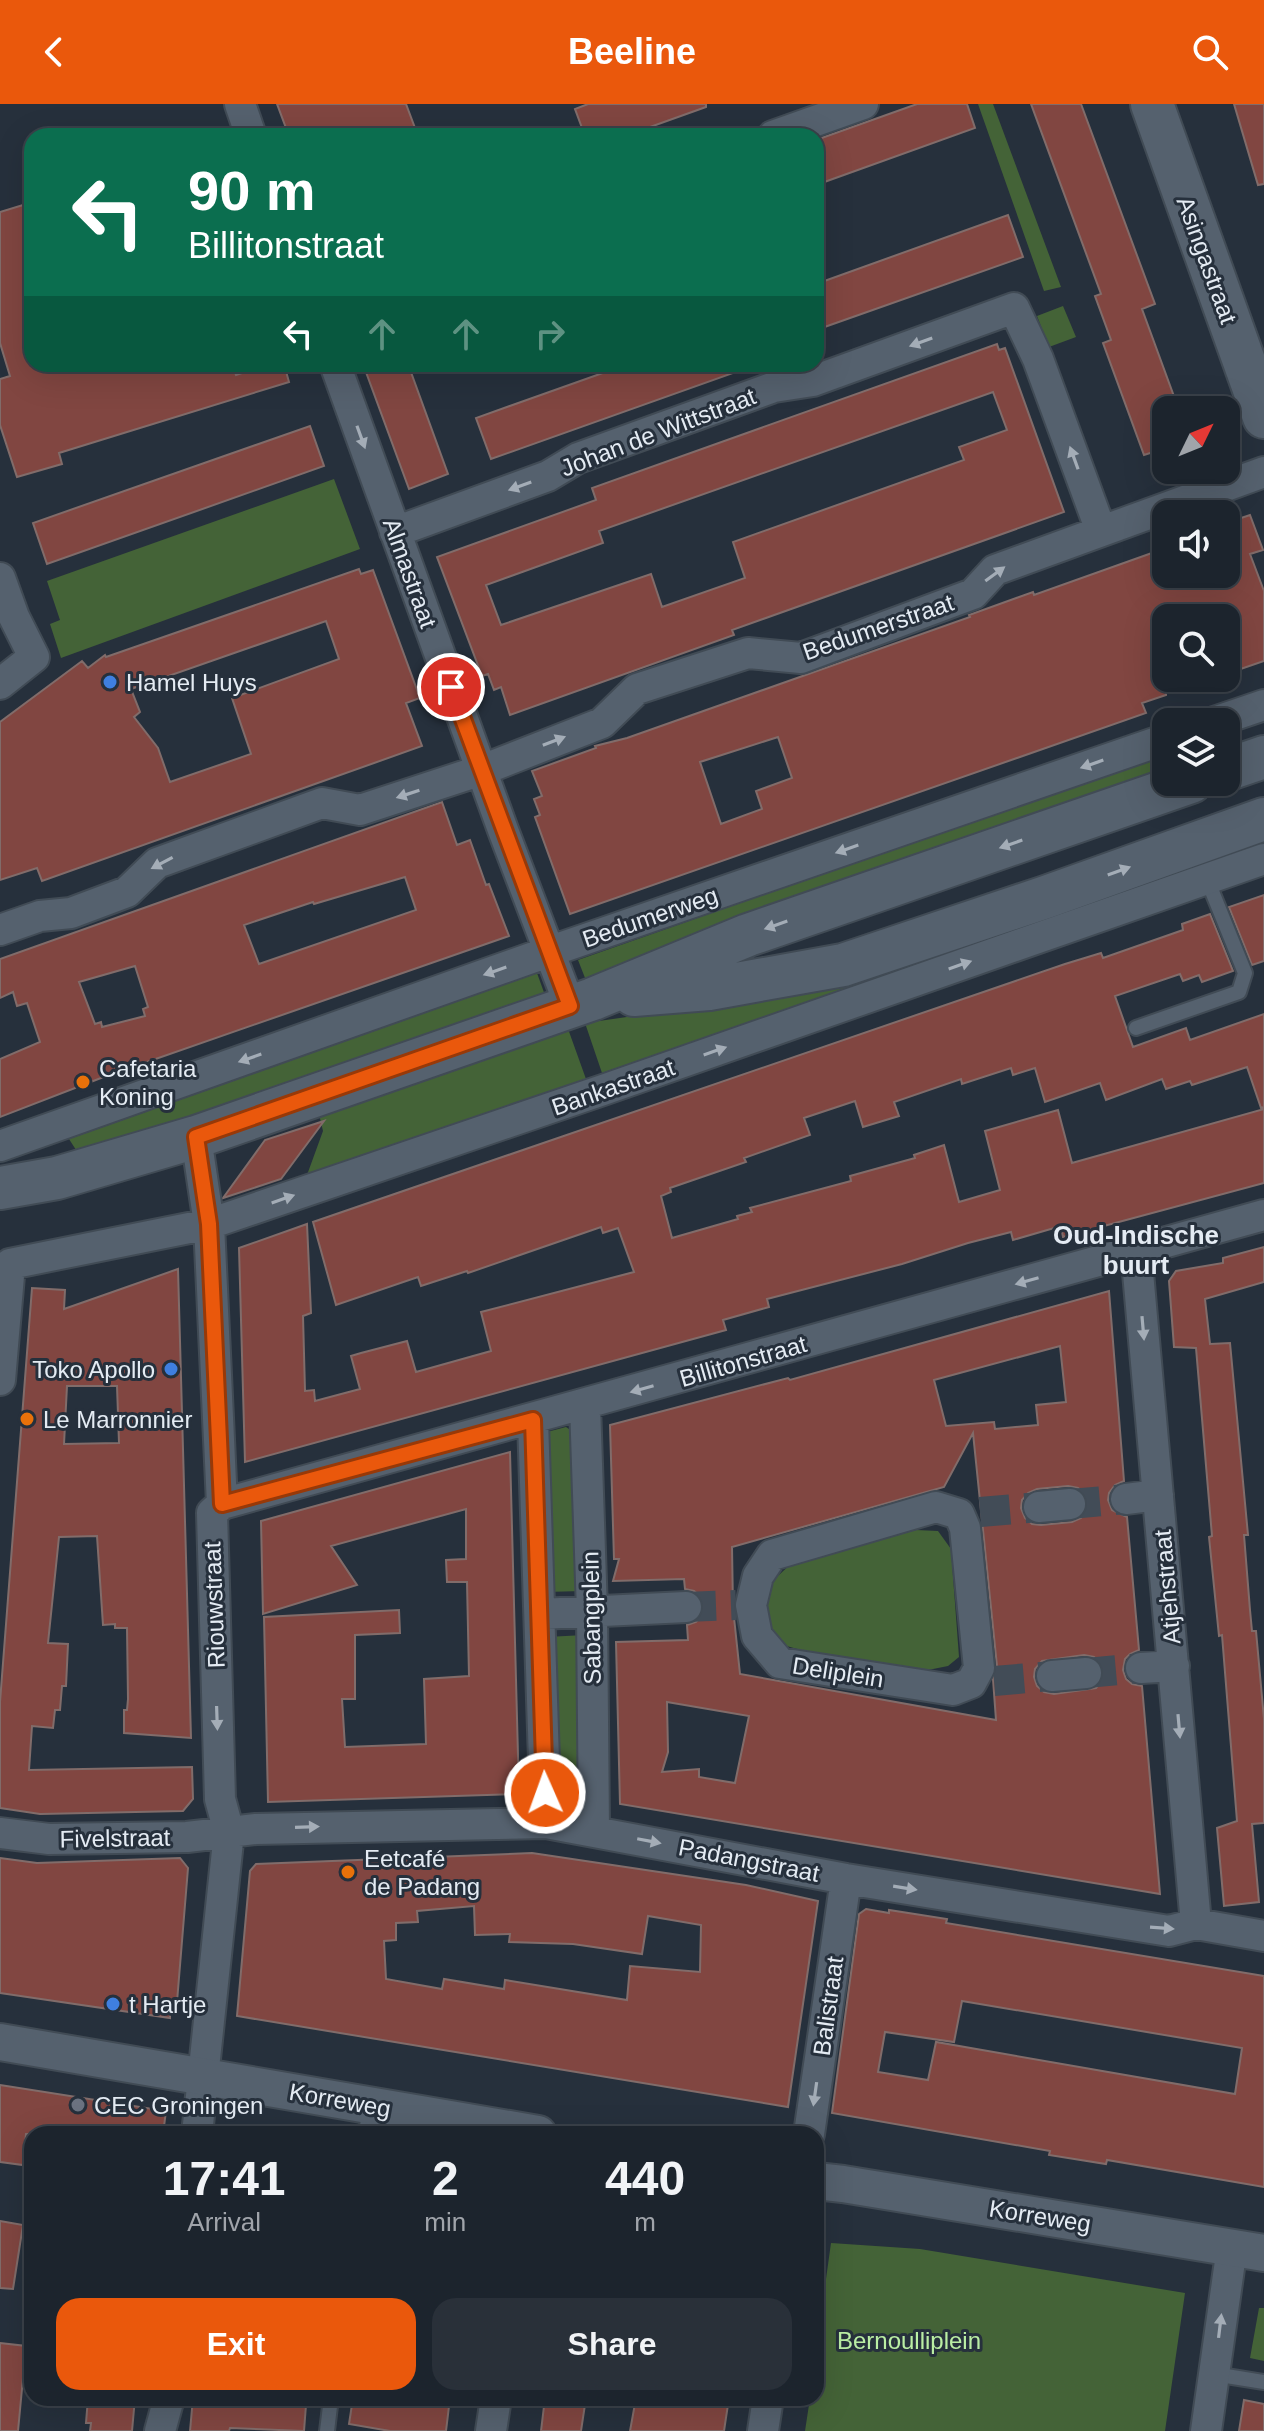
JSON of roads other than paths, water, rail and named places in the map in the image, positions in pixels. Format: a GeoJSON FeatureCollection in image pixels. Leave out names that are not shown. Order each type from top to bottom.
{"type":"FeatureCollection","features":[{"type":"Feature","properties":{"kind":"main road","name":"Asingastraat"},"geometry":{"type":"LineString","coordinates":[[1152,104],[1264,417]]}},
{"type":"Feature","properties":{"kind":"main road"},"geometry":{"type":"LineString","coordinates":[[1240,765],[1264,757]]}},
{"type":"Feature","properties":{"kind":"main road","name":"Bedumerweg"},"geometry":{"type":"LineString","coordinates":[[0,1188],[57,1178],[196,1137],[581,1003],[748,935],[1152,795]]}},
{"type":"Feature","properties":{"kind":"main road","name":"Bedumerweg"},"geometry":{"type":"LineString","coordinates":[[581,1003],[709,989],[843,965],[1264,819]]}},
{"type":"Feature","properties":{"kind":"main road","name":"Bedumerweg"},"geometry":{"type":"LineString","coordinates":[[0,1210],[57,1178]]}},
{"type":"Feature","properties":{"kind":"street"},"geometry":{"type":"LineString","coordinates":[[240,104],[248,128]]}},
{"type":"Feature","properties":{"kind":"street"},"geometry":{"type":"LineString","coordinates":[[796,128],[863,104]]}},
{"type":"Feature","properties":{"kind":"street","name":"Johan de Wittstraat"},"geometry":{"type":"LineString","coordinates":[[393,527],[548,476],[578,458],[774,387],[813,381],[1014,308],[1038,359],[1101,531]]}},
{"type":"Feature","properties":{"kind":"street","name":"Almastraat"},"geometry":{"type":"LineString","coordinates":[[338,372],[551,951],[581,1003]]}},
{"type":"Feature","properties":{"kind":"street","name":"Bedumerstraat"},"geometry":{"type":"LineString","coordinates":[[0,930],[40,916],[71,913],[127,892],[157,863],[322,803],[360,810],[482,770],[602,723],[637,689],[748,653],[801,658],[973,594],[995,570],[1264,472]]}},
{"type":"Feature","properties":{"kind":"street"},"geometry":{"type":"LineString","coordinates":[[0,578],[14,617],[34,657],[0,684]]}},
{"type":"Feature","properties":{"kind":"street"},"geometry":{"type":"LineString","coordinates":[[1240,713],[1264,705]]}},
{"type":"Feature","properties":{"kind":"street","name":"Bedumerweg"},"geometry":{"type":"LineString","coordinates":[[0,1146],[551,951],[1152,744]]}},
{"type":"Feature","properties":{"kind":"street","name":"Bankastraat"},"geometry":{"type":"LineString","coordinates":[[0,1380],[10,1264],[209,1224],[1264,859]]}},
{"type":"Feature","properties":{"kind":"street","name":"Riouwstraat"},"geometry":{"type":"LineString","coordinates":[[196,1137],[209,1224],[222,1504],[212,1513],[220,1799],[229,1832],[198,2126]]}},
{"type":"Feature","properties":{"kind":"street","name":"Billitonstraat"},"geometry":{"type":"LineString","coordinates":[[222,1504],[1264,1215]]}},
{"type":"Feature","properties":{"kind":"street","name":"Atjehstraat"},"geometry":{"type":"LineString","coordinates":[[1136,1250],[1196,1924]]}},
{"type":"Feature","properties":{"kind":"street","name":"Sabangplein"},"geometry":{"type":"LineString","coordinates":[[585,1405],[592,1611],[594,1830]]}},
{"type":"Feature","properties":{"kind":"street","name":"Sabangplein"},"geometry":{"type":"LineString","coordinates":[[533,1420],[546,1823]]}},
{"type":"Feature","properties":{"kind":"street"},"geometry":{"type":"LineString","coordinates":[[1126,1499],[1158,1495]]}},
{"type":"Feature","properties":{"kind":"street"},"geometry":{"type":"LineString","coordinates":[[1039,1507],[1070,1504]]}},
{"type":"Feature","properties":{"kind":"street","name":"Deliplein"},"geometry":{"type":"LineString","coordinates":[[936,1507],[970,1513],[965,1528],[982,1682],[953,1690],[780,1663],[757,1636],[743,1605],[772,1555],[936,1507]]}},
{"type":"Feature","properties":{"kind":"street"},"geometry":{"type":"LineString","coordinates":[[540,1614],[686,1607]]}},
{"type":"Feature","properties":{"kind":"street"},"geometry":{"type":"LineString","coordinates":[[1141,1668],[1174,1666]]}},
{"type":"Feature","properties":{"kind":"street"},"geometry":{"type":"LineString","coordinates":[[1052,1676],[1086,1673]]}},
{"type":"Feature","properties":{"kind":"street","name":"Padangstraat"},"geometry":{"type":"LineString","coordinates":[[229,1832],[319,1827],[546,1823],[846,1879],[1169,1931],[1196,1924],[1264,1936]]}},
{"type":"Feature","properties":{"kind":"street","name":"Fivelstraat"},"geometry":{"type":"LineString","coordinates":[[0,1833],[49,1839],[187,1837],[229,1832]]}},
{"type":"Feature","properties":{"kind":"street","name":"Balistraat"},"geometry":{"type":"LineString","coordinates":[[810,2126],[846,1879]]}},
{"type":"Feature","properties":{"kind":"street","name":"Korreweg"},"geometry":{"type":"LineString","coordinates":[[0,2042],[203,2076],[368,2119],[446,2126]]}},
{"type":"Feature","properties":{"kind":"street","name":"Korreweg"},"geometry":{"type":"LineString","coordinates":[[824,2182],[1248,2250]]}},
{"type":"Feature","properties":{"kind":"street"},"geometry":{"type":"LineString","coordinates":[[1206,2431],[1214,2374],[1248,2250]]}},
{"type":"Feature","properties":{"kind":"street"},"geometry":{"type":"LineString","coordinates":[[160,2431],[167,2406]]}},
{"type":"Feature","properties":{"kind":"street"},"geometry":{"type":"LineString","coordinates":[[491,2431],[495,2406]]}},
{"type":"Feature","properties":{"kind":"street"},"geometry":{"type":"LineString","coordinates":[[763,2431],[767,2406]]}},
{"type":"Feature","properties":{"kind":"lane"},"geometry":{"type":"LineString","coordinates":[[1136,1028],[1239,992],[1245,973],[1207,879]]}},
{"type":"Feature","properties":{"kind":"lane"},"geometry":{"type":"LineString","coordinates":[[1214,2374],[1264,2382]]}},
{"type":"Feature","properties":{"kind":"lane"},"geometry":{"type":"LineString","coordinates":[[327,2431],[330,2406]]}},
{"type":"Feature","properties":{"kind":"tunnel"},"geometry":{"type":"LineString","coordinates":[[1070,1504],[1126,1499]]}},
{"type":"Feature","properties":{"kind":"tunnel"},"geometry":{"type":"LineString","coordinates":[[980,1512],[1039,1507]]}},
{"type":"Feature","properties":{"kind":"tunnel"},"geometry":{"type":"LineString","coordinates":[[686,1607],[736,1605]]}},
{"type":"Feature","properties":{"kind":"tunnel"},"geometry":{"type":"LineString","coordinates":[[1086,1673],[1141,1668]]}},
{"type":"Feature","properties":{"kind":"tunnel"},"geometry":{"type":"LineString","coordinates":[[994,1681],[1052,1676]]}},
{"type":"Feature","properties":{"kind":"place","name":"Hamel Huys"},"geometry":{"type":"Point","coordinates":[110,682]}},
{"type":"Feature","properties":{"kind":"place","name":"Cafetaria Koning"},"geometry":{"type":"Point","coordinates":[83,1082]}},
{"type":"Feature","properties":{"kind":"place","name":"Toko Apollo"},"geometry":{"type":"Point","coordinates":[171,1369]}},
{"type":"Feature","properties":{"kind":"place","name":"Le Marronnier"},"geometry":{"type":"Point","coordinates":[27,1419]}},
{"type":"Feature","properties":{"kind":"place","name":"Eetcafé de Padang"},"geometry":{"type":"Point","coordinates":[348,1872]}},
{"type":"Feature","properties":{"kind":"place","name":"t Hartje"},"geometry":{"type":"Point","coordinates":[113,2004]}},
{"type":"Feature","properties":{"kind":"place","name":"CEC Groningen"},"geometry":{"type":"Point","coordinates":[78,2105]}},
{"type":"Feature","properties":{"kind":"district","name":"Oud-Indische buurt"},"geometry":{"type":"Point","coordinates":[1136,1250]}},
{"type":"Feature","properties":{"kind":"park label","name":"Bernoulliplein"},"geometry":{"type":"Point","coordinates":[909,2340]}}]}
